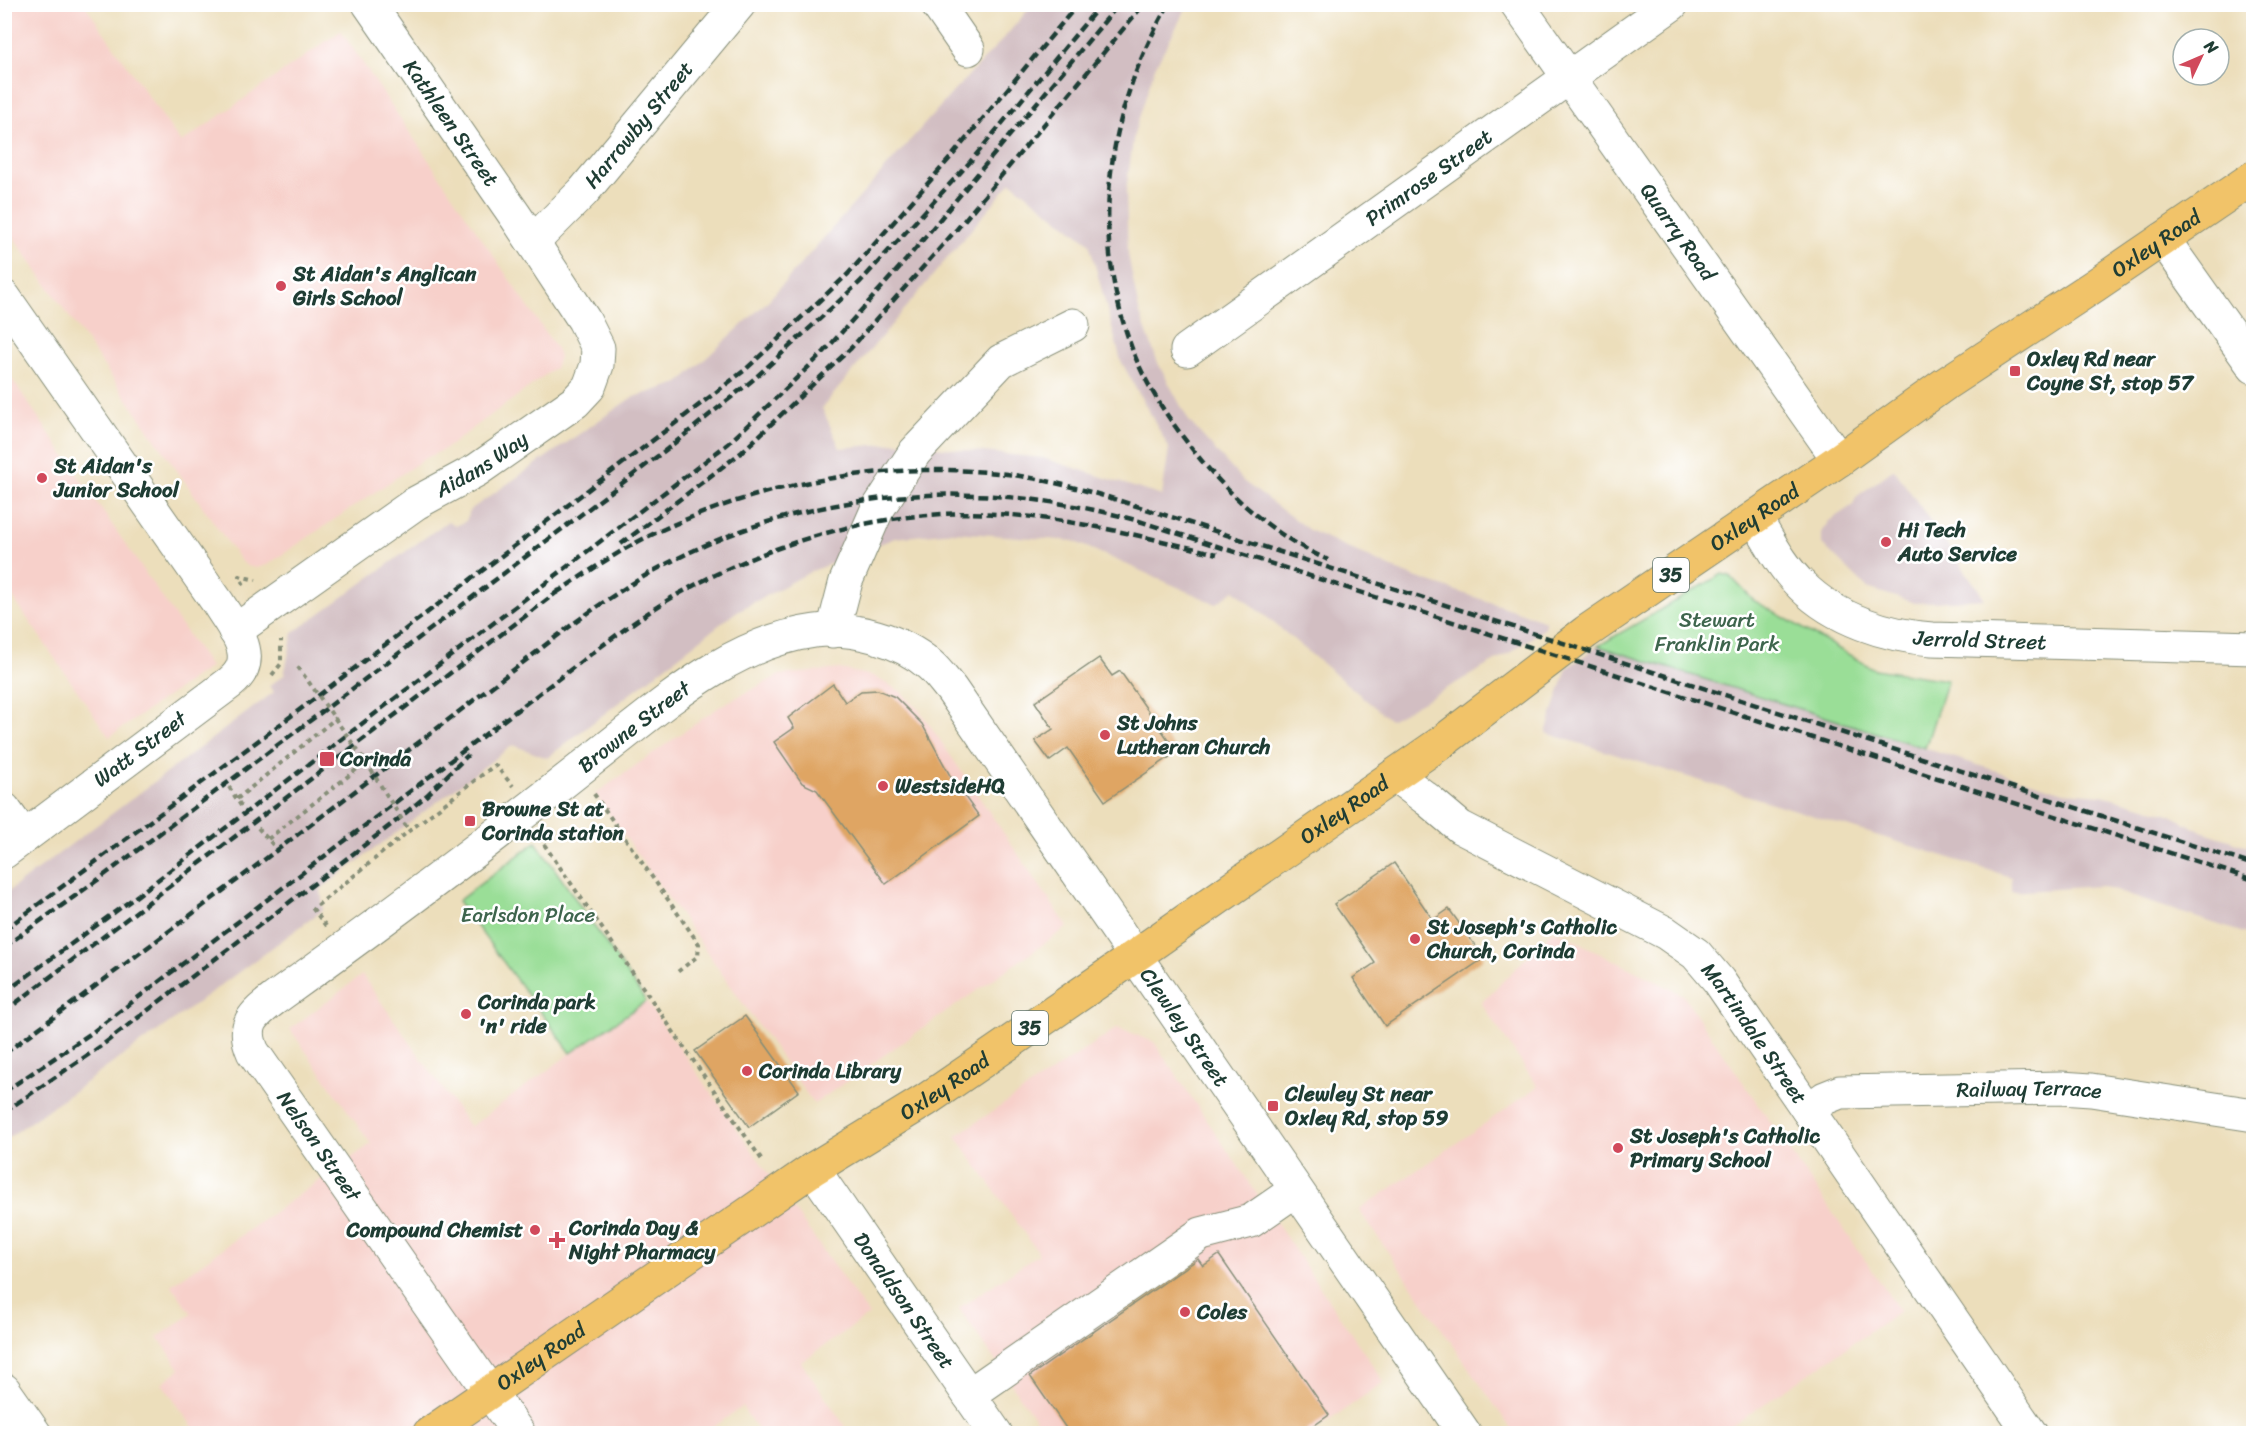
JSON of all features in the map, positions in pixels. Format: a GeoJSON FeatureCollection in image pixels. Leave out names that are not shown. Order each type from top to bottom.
{"type":"FeatureCollection","features":[{"type":"Feature","properties":{"kind":"main road","name":"Oxley Road"},"geometry":{"type":"LineString","coordinates":[[429,1434],[813,1169],[926,1100],[1442,742],[1586,632],[1839,460],[1945,384],[2253,177]]}},
{"type":"Feature","properties":{"kind":"street","name":"Kathleen Street"},"geometry":{"type":"LineString","coordinates":[[369,4],[533,242]]}},
{"type":"Feature","properties":{"kind":"street","name":"Harrowby Street"},"geometry":{"type":"LineString","coordinates":[[533,242],[583,192],[739,4]]}},
{"type":"Feature","properties":{"kind":"street"},"geometry":{"type":"LineString","coordinates":[[937,4],[968,49]]}},
{"type":"Feature","properties":{"kind":"street","name":"Quarry Road"},"geometry":{"type":"LineString","coordinates":[[1517,4],[1839,460]]}},
{"type":"Feature","properties":{"kind":"street","name":"Primrose Street"},"geometry":{"type":"LineString","coordinates":[[1187,350],[1672,4]]}},
{"type":"Feature","properties":{"kind":"street"},"geometry":{"type":"LineString","coordinates":[[2163,239],[2253,368]]}},
{"type":"Feature","properties":{"kind":"street","name":"Aidans Way"},"geometry":{"type":"LineString","coordinates":[[235,631],[274,622],[416,503],[477,470],[575,402],[589,387],[597,365],[598,348],[595,339],[533,242]]}},
{"type":"Feature","properties":{"kind":"street","name":"Watt Street"},"geometry":{"type":"LineString","coordinates":[[4,297],[218,603],[245,649],[242,669],[236,678],[14,844]]}},
{"type":"Feature","properties":{"kind":"street"},"geometry":{"type":"LineString","coordinates":[[833,631],[846,581],[877,510],[915,452],[1001,361],[1072,325]]}},
{"type":"Feature","properties":{"kind":"street","name":"Jerrold Street"},"geometry":{"type":"LineString","coordinates":[[1755,518],[1783,563],[1802,587],[1835,609],[1874,628],[1893,634],[1932,639],[2253,648]]}},
{"type":"Feature","properties":{"kind":"street","name":"Browne Street"},"geometry":{"type":"LineString","coordinates":[[248,1033],[254,1016],[274,999],[494,836],[662,704],[698,679],[728,661],[770,642],[816,631],[853,632],[885,640]]}},
{"type":"Feature","properties":{"kind":"street","name":"Clewley Street"},"geometry":{"type":"LineString","coordinates":[[885,640],[929,664],[951,689],[1465,1434]]}},
{"type":"Feature","properties":{"kind":"street","name":"Martindale Street"},"geometry":{"type":"LineString","coordinates":[[1395,775],[1460,827],[1666,933],[1689,949],[1719,981],[2031,1434]]}},
{"type":"Feature","properties":{"kind":"street"},"geometry":{"type":"LineString","coordinates":[[4,809],[14,844]]}},
{"type":"Feature","properties":{"kind":"street","name":"Nelson Street"},"geometry":{"type":"LineString","coordinates":[[248,1033],[253,1053],[519,1434]]}},
{"type":"Feature","properties":{"kind":"street","name":"Railway Terrace"},"geometry":{"type":"LineString","coordinates":[[1808,1110],[1840,1092],[2061,1088],[2091,1090],[2253,1115]]}},
{"type":"Feature","properties":{"kind":"street","name":"Donaldson Street"},"geometry":{"type":"LineString","coordinates":[[813,1169],[996,1434]]}},
{"type":"Feature","properties":{"kind":"street"},"geometry":{"type":"LineString","coordinates":[[969,1395],[1201,1234],[1251,1221],[1296,1190]]}},
{"type":"Feature","properties":{"kind":"street"},"geometry":{"type":"LineString","coordinates":[[4,1390],[35,1434]]}},
{"type":"Feature","properties":{"kind":"path"},"geometry":{"type":"LineString","coordinates":[[258,580],[238,576],[274,622]]}},
{"type":"Feature","properties":{"kind":"path"},"geometry":{"type":"LineString","coordinates":[[298,667],[366,762],[409,831]]}},
{"type":"Feature","properties":{"kind":"path"},"geometry":{"type":"LineString","coordinates":[[237,799],[336,718]]}},
{"type":"Feature","properties":{"kind":"path"},"geometry":{"type":"LineString","coordinates":[[268,839],[366,762]]}},
{"type":"Feature","properties":{"kind":"path"},"geometry":{"type":"LineString","coordinates":[[331,933],[313,909],[409,831],[495,765],[515,789]]}},
{"type":"Feature","properties":{"kind":"path"},"geometry":{"type":"LineString","coordinates":[[229,787],[243,809]]}},
{"type":"Feature","properties":{"kind":"path"},"geometry":{"type":"LineString","coordinates":[[592,791],[699,944],[698,956],[676,973]]}},
{"type":"Feature","properties":{"kind":"path"},"geometry":{"type":"LineString","coordinates":[[258,828],[274,846]]}},
{"type":"Feature","properties":{"kind":"path"},"geometry":{"type":"LineString","coordinates":[[536,833],[762,1160]]}},
{"type":"Feature","properties":{"kind":"shaded area","name":"St Aidan's Anglican Girls School"},"geometry":{"type":"Polygon","coordinates":[[[4,5],[85,5],[181,143],[341,31],[556,348],[559,357],[555,368],[445,449],[424,459],[267,565],[256,568],[247,566],[240,560],[5,225],[4,5]]]}},
{"type":"Feature","properties":{"kind":"shaded area"},"geometry":{"type":"Polygon","coordinates":[[[1032,5],[1188,5],[1155,67],[1134,134],[1126,191],[1128,254],[1139,311],[1158,363],[1189,421],[1243,481],[1309,530],[1403,573],[1546,621],[1545,628],[1513,651],[1390,720],[1234,590],[1216,604],[1073,541],[953,532],[895,538],[812,571],[736,612],[547,758],[513,745],[321,889],[323,910],[5,1140],[5,894],[274,692],[269,686],[284,675],[293,633],[448,521],[456,526],[466,521],[470,510],[631,398],[679,383],[767,302],[952,93],[1032,5]],[[1011,182],[822,408],[840,448],[896,443],[1043,458],[1162,496],[1169,448],[1121,361],[1089,243],[1011,182]]]}},
{"type":"Feature","properties":{"kind":"shaded area","name":"St Aidan's Junior School"},"geometry":{"type":"Polygon","coordinates":[[[5,369],[210,667],[109,737],[5,586],[5,369]]]}},
{"type":"Feature","properties":{"kind":"shaded area"},"geometry":{"type":"Polygon","coordinates":[[[1894,469],[1985,599],[1915,603],[1867,588],[1822,544],[1822,531],[1829,521],[1853,505],[1856,497],[1894,469]]]}},
{"type":"Feature","properties":{"kind":"shaded area"},"geometry":{"type":"Polygon","coordinates":[[[1598,646],[2064,792],[2102,795],[2167,813],[2201,831],[2253,848],[2253,936],[2100,886],[2011,892],[2011,877],[1546,733],[1567,668],[1598,646]]]}},
{"type":"Feature","properties":{"kind":"shaded area"},"geometry":{"type":"Polygon","coordinates":[[[840,669],[873,676],[900,691],[920,711],[1068,927],[814,1104],[595,794],[722,705],[780,675],[840,669]]]}},
{"type":"Feature","properties":{"kind":"shaded area","name":"St Joseph's Catholic Primary School"},"geometry":{"type":"Polygon","coordinates":[[[1554,930],[1683,995],[1900,1311],[1722,1433],[1514,1433],[1359,1210],[1538,1087],[1481,1003],[1554,930]]]}},
{"type":"Feature","properties":{"kind":"shaded area"},"geometry":{"type":"Polygon","coordinates":[[[362,975],[470,1127],[646,1001],[869,1315],[801,1362],[845,1426],[835,1434],[760,1433],[742,1407],[703,1434],[197,1433],[162,1383],[180,1369],[158,1337],[192,1314],[171,1285],[371,1144],[290,1029],[362,975]]]}},
{"type":"Feature","properties":{"kind":"shaded area"},"geometry":{"type":"Polygon","coordinates":[[[1117,1028],[1154,1042],[1384,1382],[1311,1433],[1045,1433],[959,1308],[1039,1254],[956,1136],[1117,1028]]]}},
{"type":"Feature","properties":{"kind":"green space","name":"Stewart Franklin Park"},"geometry":{"type":"Polygon","coordinates":[[[1722,574],[1730,576],[1753,600],[1874,669],[1947,680],[1925,748],[1598,646],[1722,574]]]}},
{"type":"Feature","properties":{"kind":"green space","name":"Earlsdon Place"},"geometry":{"type":"Polygon","coordinates":[[[536,842],[646,1001],[571,1053],[458,901],[536,842]]]}},
{"type":"Feature","properties":{"kind":"building","name":"St Johns Lutheran Church"},"geometry":{"type":"Polygon","coordinates":[[[1099,658],[1112,676],[1120,671],[1177,752],[1105,801],[1068,748],[1050,761],[1035,741],[1053,729],[1035,702],[1099,658]]]}},
{"type":"Feature","properties":{"kind":"building","name":"WestsideHQ"},"geometry":{"type":"Polygon","coordinates":[[[833,684],[845,702],[861,691],[878,690],[895,697],[922,724],[953,781],[979,816],[886,884],[817,790],[802,783],[774,742],[794,728],[788,718],[833,684]]]}},
{"type":"Feature","properties":{"kind":"building","name":"St Joseph's Catholic Church, Corinda"},"geometry":{"type":"Polygon","coordinates":[[[1394,863],[1433,920],[1449,909],[1484,958],[1385,1026],[1353,978],[1375,963],[1334,904],[1394,863]]]}},
{"type":"Feature","properties":{"kind":"building","name":"Corinda Library"},"geometry":{"type":"Polygon","coordinates":[[[745,1016],[799,1091],[749,1127],[695,1051],[745,1016]]]}},
{"type":"Feature","properties":{"kind":"building","name":"Coles"},"geometry":{"type":"Polygon","coordinates":[[[1219,1255],[1329,1415],[1302,1434],[1070,1434],[1030,1376],[1198,1259],[1203,1266],[1219,1255]]]}},
{"type":"Feature","properties":{"kind":"railway"},"geometry":{"type":"LineString","coordinates":[[4,930],[314,699],[745,370],[848,274],[951,157],[1078,4]]}},
{"type":"Feature","properties":{"kind":"railway"},"geometry":{"type":"LineString","coordinates":[[4,947],[103,876],[331,705],[667,449],[754,379],[860,282],[970,162],[1101,4]]}},
{"type":"Feature","properties":{"kind":"railway"},"geometry":{"type":"LineString","coordinates":[[4,993],[134,898],[729,443],[824,352],[906,260],[1119,4]]}},
{"type":"Feature","properties":{"kind":"railway"},"geometry":{"type":"LineString","coordinates":[[621,544],[742,452],[851,348],[957,229],[1144,4]]}},
{"type":"Feature","properties":{"kind":"railway"},"geometry":{"type":"LineString","coordinates":[[1169,4],[1148,43],[1132,83],[1119,125],[1112,168],[1108,211],[1110,254],[1117,297],[1129,340],[1148,384],[1174,425],[1207,467],[1237,499],[1271,527],[1328,560]]}},
{"type":"Feature","properties":{"kind":"railway"},"geometry":{"type":"LineString","coordinates":[[556,593],[645,538],[729,503],[773,491],[817,481],[907,470],[953,470],[1019,476],[1083,490],[1145,509],[2254,865]]}},
{"type":"Feature","properties":{"kind":"railway"},"geometry":{"type":"LineString","coordinates":[[4,1054],[289,841],[568,628],[627,587],[701,547],[761,524],[822,508],[885,498],[948,495],[1012,497],[1076,506],[1139,521],[2254,880]]}},
{"type":"Feature","properties":{"kind":"railway"},"geometry":{"type":"LineString","coordinates":[[4,1092],[90,1034],[619,633],[671,598],[718,573],[795,542],[834,531],[874,522],[956,513],[1025,516],[1053,520],[1108,529],[1217,554]]}},
{"type":"Feature","properties":{"kind":"railway"},"geometry":{"type":"LineString","coordinates":[[4,1012],[561,589]]}},
{"type":"Feature","properties":{"kind":"railway"},"geometry":{"type":"LineString","coordinates":[[4,1112],[101,1046],[396,821],[468,755]]}},
{"type":"Feature","properties":{"kind":"place","name":"St Aidan's Anglican Girls School"},"geometry":{"type":"Point","coordinates":[281,286]}},
{"type":"Feature","properties":{"kind":"place","name":"Oxley Rd near Coyne St, stop 57"},"geometry":{"type":"Point","coordinates":[2015,371]}},
{"type":"Feature","properties":{"kind":"place","name":"St Aidan's Junior School"},"geometry":{"type":"Point","coordinates":[42,478]}},
{"type":"Feature","properties":{"kind":"place","name":"Hi Tech Auto Service"},"geometry":{"type":"Point","coordinates":[1886,542]}},
{"type":"Feature","properties":{"kind":"place","name":"St Johns Lutheran Church"},"geometry":{"type":"Point","coordinates":[1105,735]}},
{"type":"Feature","properties":{"kind":"place","name":"Corinda"},"geometry":{"type":"Point","coordinates":[327,759]}},
{"type":"Feature","properties":{"kind":"place","name":"WestsideHQ"},"geometry":{"type":"Point","coordinates":[883,786]}},
{"type":"Feature","properties":{"kind":"place","name":"Browne St at Corinda station"},"geometry":{"type":"Point","coordinates":[470,821]}},
{"type":"Feature","properties":{"kind":"place","name":"St Joseph's Catholic Church, Corinda"},"geometry":{"type":"Point","coordinates":[1415,939]}},
{"type":"Feature","properties":{"kind":"place","name":"Corinda park 'n' ride"},"geometry":{"type":"Point","coordinates":[466,1014]}},
{"type":"Feature","properties":{"kind":"place","name":"Corinda Library"},"geometry":{"type":"Point","coordinates":[747,1071]}},
{"type":"Feature","properties":{"kind":"place","name":"Clewley St near Oxley Rd, stop 59"},"geometry":{"type":"Point","coordinates":[1273,1106]}},
{"type":"Feature","properties":{"kind":"place","name":"St Joseph's Catholic Primary School"},"geometry":{"type":"Point","coordinates":[1618,1148]}},
{"type":"Feature","properties":{"kind":"place","name":"Compound Chemist"},"geometry":{"type":"Point","coordinates":[535,1230]}},
{"type":"Feature","properties":{"kind":"place","name":"Corinda Day & Night Pharmacy"},"geometry":{"type":"Point","coordinates":[557,1240]}},
{"type":"Feature","properties":{"kind":"place","name":"Coles"},"geometry":{"type":"Point","coordinates":[1185,1312]}}]}
